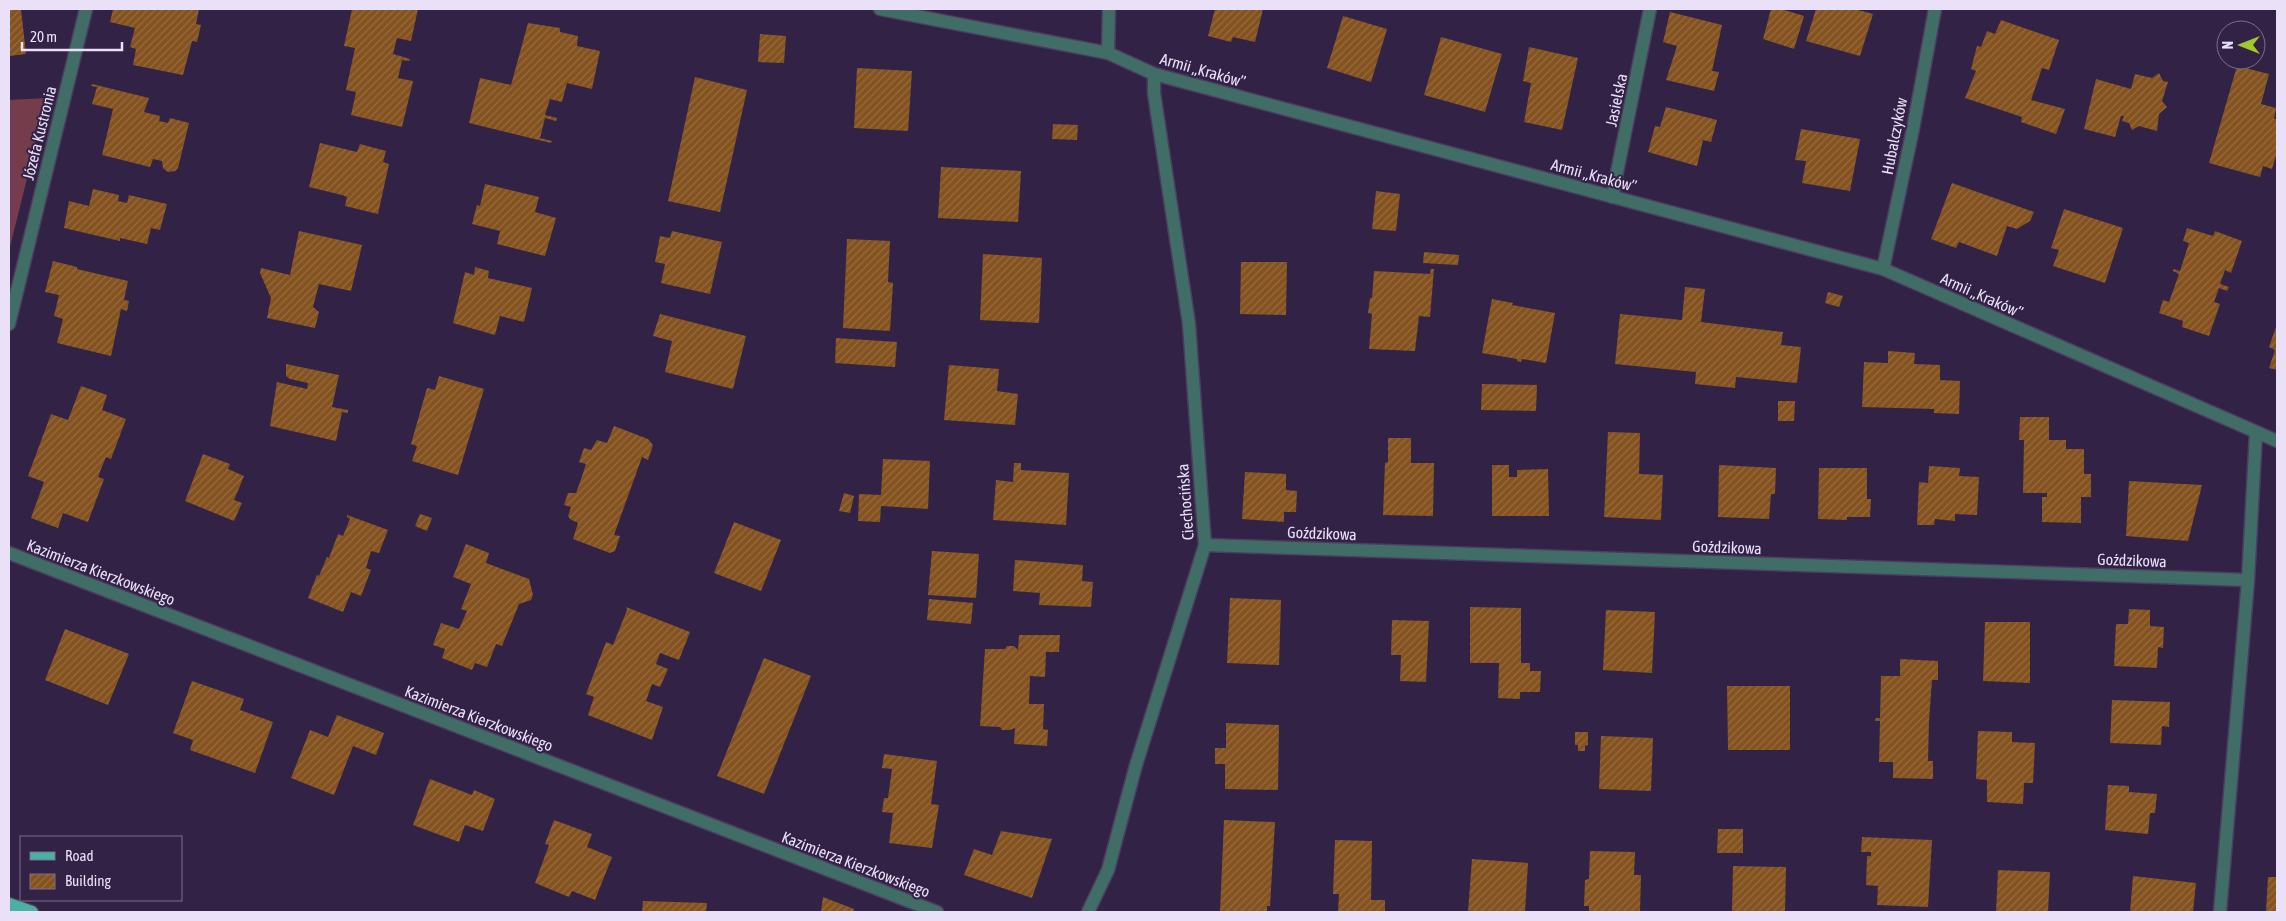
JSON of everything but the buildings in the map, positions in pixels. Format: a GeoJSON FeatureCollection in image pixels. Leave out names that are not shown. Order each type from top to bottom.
{"type":"FeatureCollection","features":[{"type":"Feature","properties":{"kind":"main road"},"geometry":{"type":"LineString","coordinates":[[9,904],[32,912]]}},
{"type":"Feature","properties":{"kind":"street","name":"Józefa Kustronia"},"geometry":{"type":"LineString","coordinates":[[9,324],[86,9]]}},
{"type":"Feature","properties":{"kind":"street","name":"Armii „Kraków”"},"geometry":{"type":"LineString","coordinates":[[880,9],[1108,53],[1154,74],[1883,268],[2277,441]]}},
{"type":"Feature","properties":{"kind":"street"},"geometry":{"type":"LineString","coordinates":[[1108,53],[1109,9]]}},
{"type":"Feature","properties":{"kind":"street","name":"Jasielska"},"geometry":{"type":"LineString","coordinates":[[1612,197],[1650,9]]}},
{"type":"Feature","properties":{"kind":"street","name":"Hubalczyków"},"geometry":{"type":"LineString","coordinates":[[1883,268],[1913,129],[1935,9]]}},
{"type":"Feature","properties":{"kind":"street","name":"Ciechocińska"},"geometry":{"type":"LineString","coordinates":[[1088,912],[1108,870],[1136,765],[1205,546],[1189,324],[1154,92],[1154,74]]}},
{"type":"Feature","properties":{"kind":"street"},"geometry":{"type":"LineString","coordinates":[[2220,912],[2248,580],[2256,432]]}},
{"type":"Feature","properties":{"kind":"street","name":"Goździkowa"},"geometry":{"type":"LineString","coordinates":[[1205,546],[2248,580]]}},
{"type":"Feature","properties":{"kind":"street","name":"Kazimierza Kierzkowskiego"},"geometry":{"type":"LineString","coordinates":[[9,553],[937,912]]}},
{"type":"Feature","properties":{"kind":"shaded area"},"geometry":{"type":"Polygon","coordinates":[[[47,98],[9,251],[9,100],[47,98]]]}}]}
